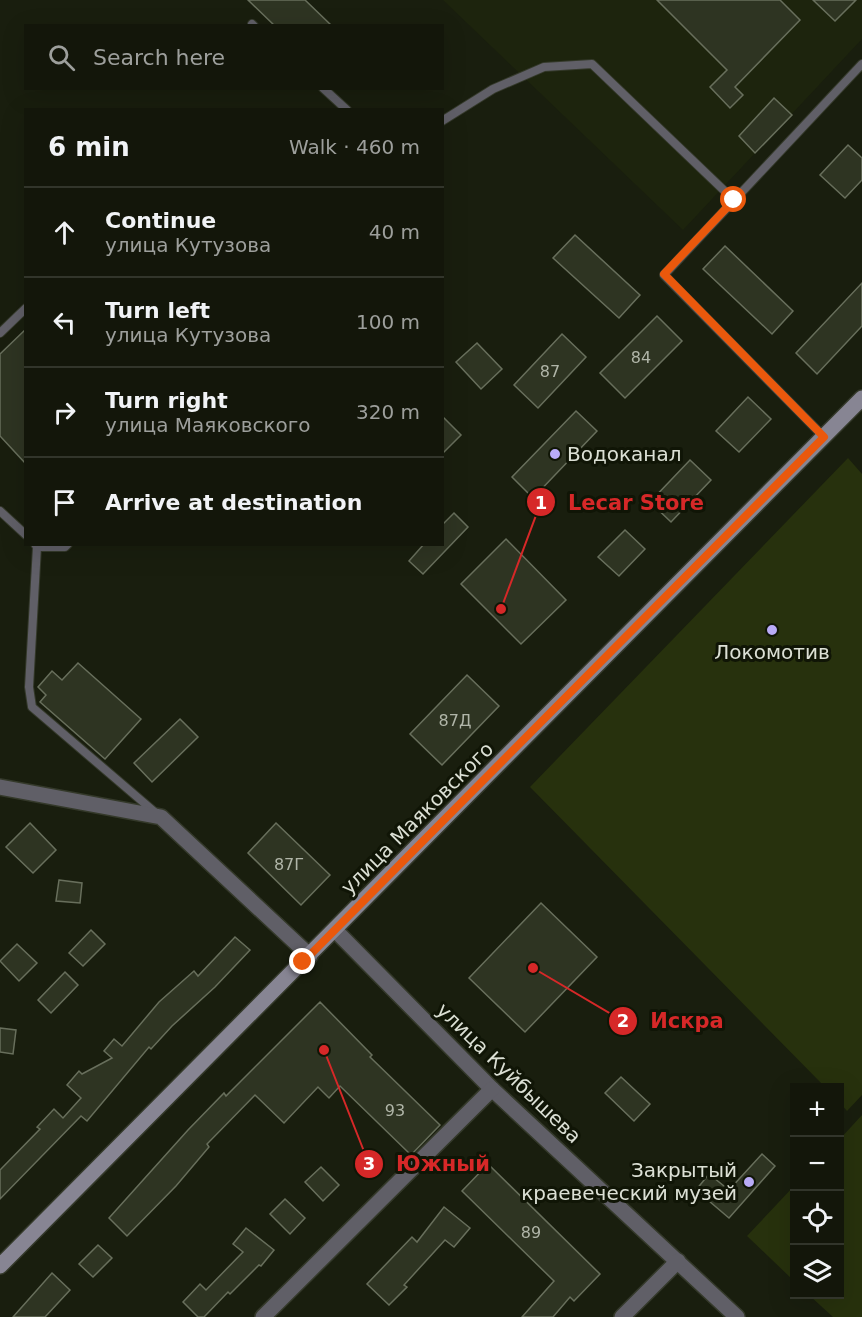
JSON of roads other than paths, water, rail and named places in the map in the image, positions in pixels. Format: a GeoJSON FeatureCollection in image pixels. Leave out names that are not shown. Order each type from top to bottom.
{"type":"FeatureCollection","features":[{"type":"Feature","properties":{"kind":"main road","name":"улица Маяковского"},"geometry":{"type":"LineString","coordinates":[[0,1266],[862,398]]}},
{"type":"Feature","properties":{"kind":"street"},"geometry":{"type":"LineString","coordinates":[[0,787],[161,817],[310,956]]}},
{"type":"Feature","properties":{"kind":"street","name":"улица Куйбышева"},"geometry":{"type":"LineString","coordinates":[[334,930],[492,1089],[737,1317]]}},
{"type":"Feature","properties":{"kind":"street"},"geometry":{"type":"LineString","coordinates":[[263,1317],[492,1089]]}},
{"type":"Feature","properties":{"kind":"street"},"geometry":{"type":"LineString","coordinates":[[622,1317],[678,1261]]}},
{"type":"Feature","properties":{"kind":"lane"},"geometry":{"type":"LineString","coordinates":[[444,120],[493,89],[544,67],[592,64],[734,200]]}},
{"type":"Feature","properties":{"kind":"lane"},"geometry":{"type":"LineString","coordinates":[[824,437],[664,274],[862,64]]}},
{"type":"Feature","properties":{"kind":"lane"},"geometry":{"type":"LineString","coordinates":[[325,90],[345,108]]}},
{"type":"Feature","properties":{"kind":"lane"},"geometry":{"type":"LineString","coordinates":[[0,333],[24,310]]}},
{"type":"Feature","properties":{"kind":"lane"},"geometry":{"type":"LineString","coordinates":[[0,511],[24,533]]}},
{"type":"Feature","properties":{"kind":"lane"},"geometry":{"type":"LineString","coordinates":[[66,546],[36,546],[29,687],[32,707],[161,817]]}},
{"type":"Feature","properties":{"kind":"place","name":"Водоканал"},"geometry":{"type":"Point","coordinates":[555,454]}},
{"type":"Feature","properties":{"kind":"place","name":"Lecar Store"},"geometry":{"type":"Point","coordinates":[501,609]}},
{"type":"Feature","properties":{"kind":"place","name":"Локомотив"},"geometry":{"type":"Point","coordinates":[772,630]}},
{"type":"Feature","properties":{"kind":"place","name":"Искра"},"geometry":{"type":"Point","coordinates":[533,968]}},
{"type":"Feature","properties":{"kind":"place","name":"Южный"},"geometry":{"type":"Point","coordinates":[324,1050]}},
{"type":"Feature","properties":{"kind":"place","name":"Закрытый краевеческий музей"},"geometry":{"type":"Point","coordinates":[749,1182]}}]}
